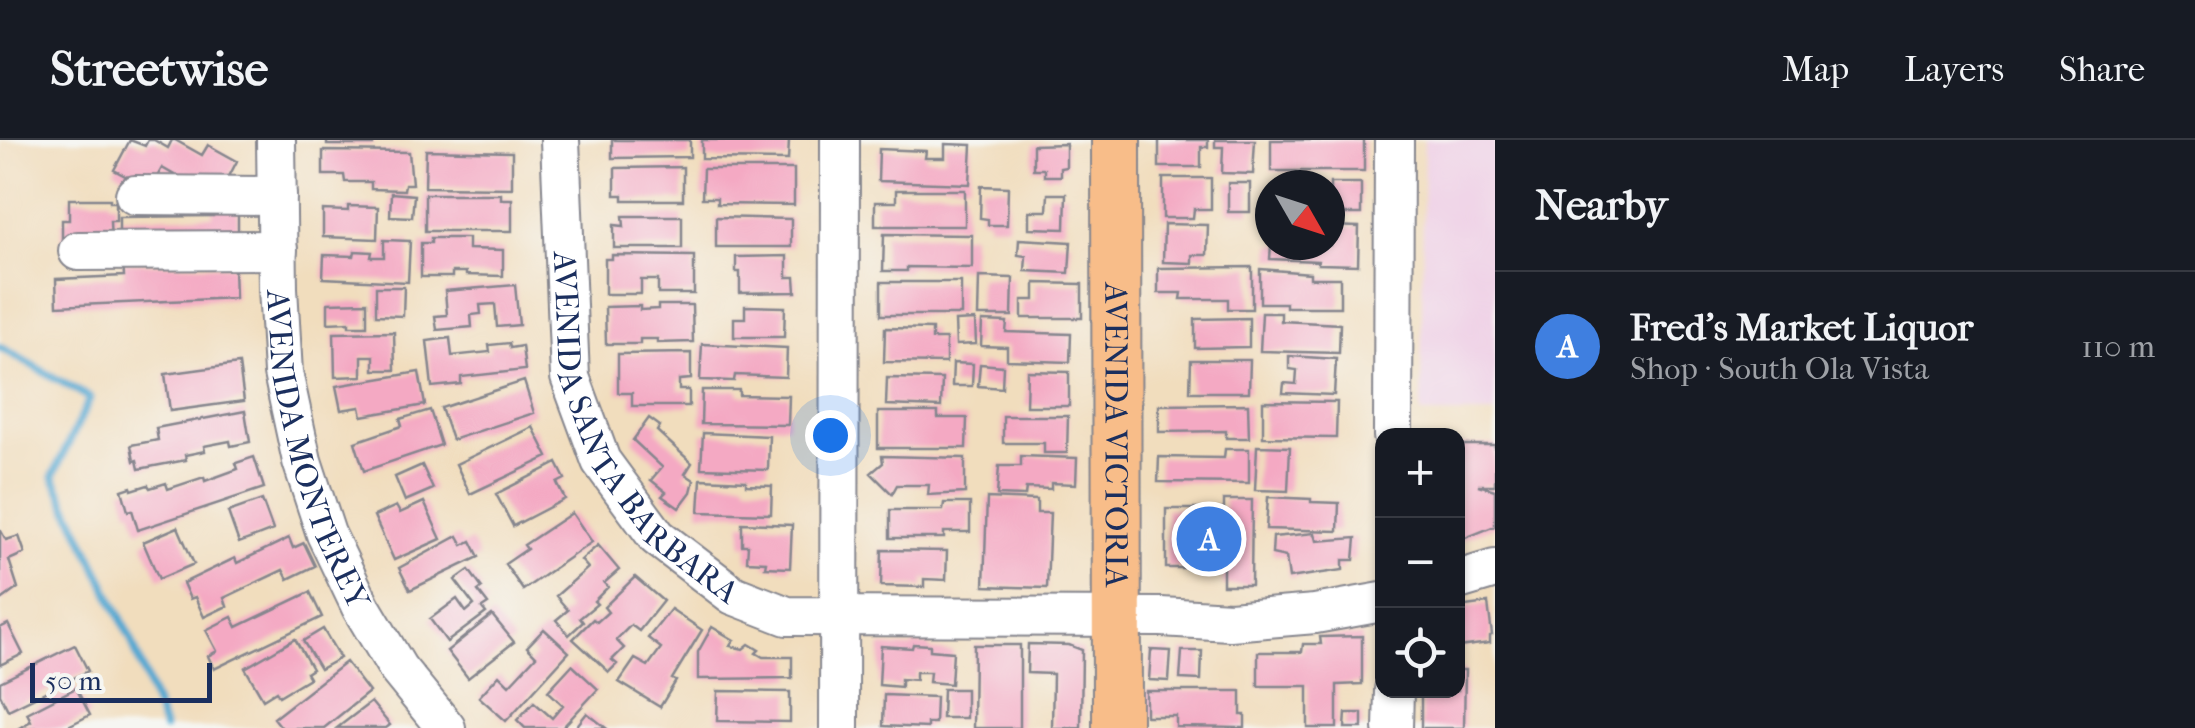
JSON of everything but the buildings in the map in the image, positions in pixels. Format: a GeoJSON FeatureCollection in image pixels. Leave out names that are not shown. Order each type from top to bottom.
{"type":"FeatureCollection","features":[{"type":"Feature","properties":{"kind":"main road","name":"AVENIDA VICTORIA"},"geometry":{"type":"LineString","coordinates":[[1116,140],[1117,728]]}},
{"type":"Feature","properties":{"kind":"street","name":"AVENIDA MONTEREY"},"geometry":{"type":"LineString","coordinates":[[276,140],[283,373],[302,461],[326,534],[361,607],[398,669],[446,728]]}},
{"type":"Feature","properties":{"kind":"street","name":"AVENIDA SANTA BARBARA"},"geometry":{"type":"LineString","coordinates":[[560,140],[570,377],[601,461],[657,537],[733,595],[787,616],[1230,621],[1315,614],[1375,603]]}},
{"type":"Feature","properties":{"kind":"street"},"geometry":{"type":"LineString","coordinates":[[838,728],[840,140]]}},
{"type":"Feature","properties":{"kind":"street"},"geometry":{"type":"LineString","coordinates":[[1393,428],[1394,140]]}},
{"type":"Feature","properties":{"kind":"street"},"geometry":{"type":"LineString","coordinates":[[136,195],[277,196]]}},
{"type":"Feature","properties":{"kind":"street"},"geometry":{"type":"LineString","coordinates":[[78,251],[278,250]]}},
{"type":"Feature","properties":{"kind":"street"},"geometry":{"type":"LineString","coordinates":[[1465,578],[1495,569]]}},
{"type":"Feature","properties":{"kind":"street"},"geometry":{"type":"LineString","coordinates":[[1393,728],[1394,698]]}},
{"type":"Feature","properties":{"kind":"shaded area"},"geometry":{"type":"Polygon","coordinates":[[[1424,140],[1495,140],[1495,414],[1421,414],[1424,140]]]}},
{"type":"Feature","properties":{"kind":"waterway"},"geometry":{"type":"LineString","coordinates":[[0,347],[90,398],[53,476],[131,639],[164,728]]}},
{"type":"Feature","properties":{"kind":"place","name":"Fred's Market Liquor"},"geometry":{"type":"Point","coordinates":[1209,539]}}]}
